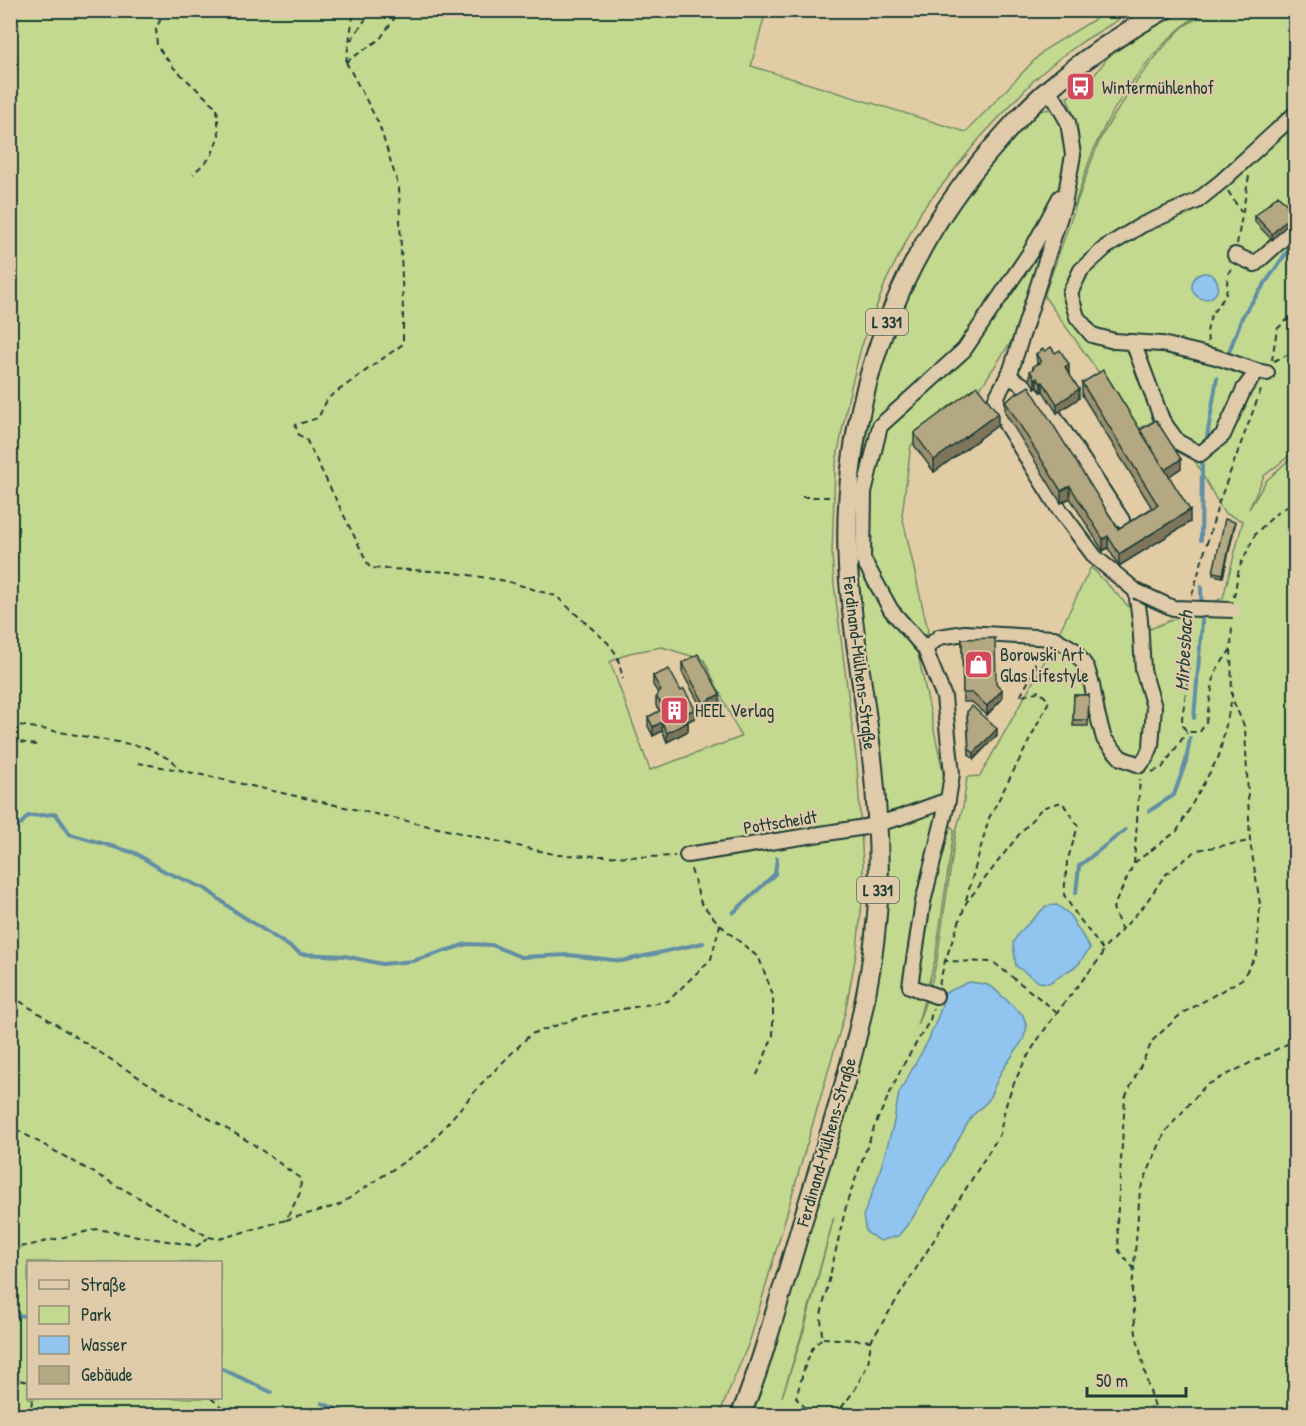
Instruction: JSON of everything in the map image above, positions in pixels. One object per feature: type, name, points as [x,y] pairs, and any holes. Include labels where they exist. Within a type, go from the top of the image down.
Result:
[{"type":"main road","name":"Ferdinand-Mülhens-Straße","points":[[740,1416],[759,1365],[844,1086],[864,1007],[872,957],[877,913],[878,824],[873,767],[851,600],[847,531],[852,459],[862,400],[879,341],[903,283],[924,242],[946,206],[969,175],[1047,90],[1083,61],[1164,10]]},
{"type":"lane","points":[[1047,90],[1068,122],[1073,155],[1064,204],[1011,370],[996,398],[1002,418],[1057,506],[1095,557],[1136,591],[1173,608],[1233,610]]},
{"type":"lane","points":[[1133,342],[1162,420],[1178,442],[1200,454],[1223,435],[1244,389],[1262,372],[1162,344],[1133,342],[1114,341],[1092,335],[1077,317],[1070,293],[1081,270],[1106,247],[1142,225],[1197,201],[1296,113]]},
{"type":"lane","points":[[936,996],[910,986],[923,902],[938,847],[952,774],[944,697],[925,649],[891,610],[863,559],[864,492],[880,426],[964,350],[1031,251],[1068,182]]},
{"type":"lane","points":[[1235,255],[1255,264],[1296,227]]},
{"type":"lane","points":[[1008,376],[1041,396],[1122,520]]},
{"type":"lane","points":[[925,649],[939,637],[966,633],[1054,638],[1073,649],[1088,668],[1104,739],[1121,758],[1140,769],[1151,746],[1154,707],[1143,670],[1136,591]]},
{"type":"lane","name":"Pottscheidt","points":[[687,855],[878,824],[948,800]]},
{"type":"path","points":[[166,10],[156,28],[157,46],[173,67],[217,108],[219,135],[211,157],[194,174]]},
{"type":"path","points":[[354,10],[346,62],[379,124],[399,188],[403,344],[328,398],[318,418],[296,425],[299,435],[306,439],[370,568],[461,574],[506,581],[556,596],[608,643],[617,655],[623,679]]},
{"type":"path","points":[[350,43],[372,10]]},
{"type":"path","points":[[346,62],[380,39],[400,10]]},
{"type":"path","points":[[1222,181],[1241,213]]},
{"type":"path","points":[[1296,312],[1277,329],[1272,362],[1296,351]]},
{"type":"path","points":[[1189,603],[1219,502],[1262,372]]},
{"type":"path","points":[[802,497],[849,498]]},
{"type":"path","points":[[1134,863],[1177,831],[1219,756],[1232,698],[1233,600],[1239,568],[1256,533],[1280,510],[1296,503]]},
{"type":"path","points":[[1187,732],[1182,718],[1190,654],[1188,621]]},
{"type":"path","points":[[813,1416],[796,1398],[812,1349],[822,1338],[821,1315],[847,1202],[875,1125],[902,1067],[930,1020],[945,962],[966,903],[989,818],[1049,701],[1039,691],[1020,697],[1036,667],[1026,635]]},
{"type":"path","points":[[1187,732],[1200,732],[1206,722],[1215,672],[1231,649]]},
{"type":"path","points":[[1135,1270],[1119,1251],[1117,1223],[1125,1098],[1153,1040],[1180,1015],[1242,979],[1257,954],[1260,904],[1251,842],[1245,728],[1232,698]]},
{"type":"path","points":[[10,728],[19,725],[146,747],[173,761],[180,770]]},
{"type":"path","points":[[1122,931],[1113,908],[1134,863],[1140,769],[1148,774],[1162,768],[1187,732]]},
{"type":"path","points":[[10,740],[36,745]]},
{"type":"path","points":[[138,763],[180,770],[558,855],[648,857],[687,855],[701,903],[720,925],[759,958],[773,995],[773,1036],[757,1075]]},
{"type":"path","points":[[966,903],[1042,808],[1062,802],[1078,826],[1067,862],[1064,895],[1103,950]]},
{"type":"path","points":[[835,1416],[854,1391],[868,1364],[871,1341],[1000,1134],[1008,1099],[1024,1062],[1057,1012],[1101,957],[1103,950],[1143,907],[1165,875],[1197,850],[1251,842]]},
{"type":"path","points":[[10,1126],[209,1237],[219,1239],[339,1205],[428,1146],[483,1082],[531,1034],[584,1016],[668,1001],[711,959],[720,925]]},
{"type":"path","points":[[945,962],[993,962],[1057,1012]]},
{"type":"path","points":[[10,996],[146,1083],[253,1144],[301,1179],[300,1193],[286,1220]]},
{"type":"path","points":[[1158,1416],[1136,1334],[1132,1291],[1140,1190],[1165,1132],[1205,1086],[1289,1043],[1296,1034]]},
{"type":"path","points":[[10,1247],[97,1229],[197,1246],[209,1237]]},
{"type":"path","points":[[822,1338],[871,1341]]},
{"type":"path","points":[[10,1378],[27,1382]]},
{"type":"path","points":[[31,1416],[30,1406],[33,1399]]},
{"type":"path","points":[[212,1399],[231,1416]]},
{"type":"green space","points":[[10,11],[766,11],[751,66],[966,132],[1044,50],[1108,11],[1133,11],[1057,60],[1034,80],[979,139],[922,210],[886,281],[861,348],[835,468],[832,554],[857,765],[863,893],[857,949],[845,1013],[750,1340],[719,1415],[11,1415]],"holes":[[[662,647],[704,660],[741,737],[650,770],[610,662],[629,653]]]},
{"type":"green space","points":[[1184,11],[1206,11],[1188,22],[1171,37],[1134,79],[1105,125],[1091,156],[1074,206],[1070,204],[1079,162],[1079,138],[1067,97],[1086,86],[1108,57],[1134,38]]},
{"type":"green space","points":[[1209,11],[1295,11],[1295,451],[1264,476],[1249,509],[1266,481],[1295,454],[1295,1415],[749,1416],[870,1008],[889,873],[879,747],[859,598],[857,518],[865,441],[874,394],[897,319],[931,247],[989,164],[1037,111],[1049,110],[1060,114],[1068,154],[1065,184],[1022,325],[976,395],[911,445],[902,515],[928,631],[918,654],[944,777],[940,811],[954,830],[935,960],[917,1026],[937,960],[956,831],[963,807],[967,777],[980,776],[1047,657],[1091,567],[1150,629],[1223,598],[1243,521],[1224,513],[1168,413],[1139,429],[1044,296],[1100,139],[1141,75],[1184,26]],"holes":[[[834,1217],[804,1330],[782,1397]]]},
{"type":"water","points":[[1205,273],[1214,277],[1218,286],[1214,295],[1205,299],[1196,295],[1192,286],[1196,277]]},
{"type":"water","points":[[1057,905],[1069,914],[1090,948],[1078,965],[1049,983],[1039,982],[1016,966],[1013,943],[1018,934],[1046,906]]},
{"type":"water","points":[[969,982],[985,984],[993,988],[1023,1015],[1027,1027],[1023,1040],[1001,1072],[988,1101],[972,1116],[912,1219],[898,1236],[880,1241],[866,1232],[863,1216],[877,1181],[893,1126],[899,1093],[929,1039],[945,993]]},
{"type":"building","points":[[1278,195],[1294,212],[1272,234],[1255,216]]},
{"type":"building","points":[[1051,347],[1055,353],[1060,350],[1069,364],[1065,367],[1079,389],[1057,404],[1043,382],[1035,379],[1030,371],[1034,368],[1033,366],[1041,362],[1036,354]]},
{"type":"building","points":[[1103,370],[1190,510],[1119,554],[1108,536],[1103,539],[1070,486],[1061,491],[1005,401],[1029,386],[1118,529],[1158,505],[1082,383]]},
{"type":"building","points":[[977,386],[998,413],[934,460],[914,433]]},
{"type":"building","points":[[1156,420],[1181,459],[1165,470],[1140,430]]},
{"type":"building","points":[[1296,435],[1296,445],[1295,445],[1290,440]]},
{"type":"building","points":[[1225,519],[1235,522],[1223,574],[1213,572]]},
{"type":"building","points":[[995,638],[996,683],[1002,690],[987,706],[972,693],[963,693],[962,639]]},
{"type":"building","points":[[698,654],[720,694],[704,703],[682,663]]},
{"type":"building","name":"HEEL Verlag","points":[[669,669],[681,691],[684,689],[695,709],[684,714],[688,722],[667,733],[662,722],[653,727],[648,717],[665,708],[656,697],[661,691],[653,676]]},
{"type":"building","points":[[1074,695],[1089,695],[1088,720],[1073,720]]},
{"type":"building","points":[[972,706],[997,729],[974,753],[969,749],[967,712]]},
{"type":"waterway","name":"Mirbesbach","points":[[1229,352],[1243,315],[1296,239]]},
{"type":"waterway","name":"Mirbesbach","points":[[1207,437],[1217,378]]},
{"type":"waterway","name":"Mirbesbach","points":[[1201,540],[1202,464]]},
{"type":"waterway","name":"Mirbesbach","points":[[1194,718],[1202,622],[1201,587]]},
{"type":"waterway","name":"Mirbesbach","points":[[1149,811],[1174,795],[1186,761],[1190,738]]},
{"type":"waterway","points":[[10,827],[19,826],[28,816],[56,814],[70,834],[135,853],[164,871],[206,889],[233,910],[301,954],[345,956],[382,964],[413,961],[467,944],[492,945],[521,957],[569,955],[622,961],[703,943]]},
{"type":"waterway","name":"Mirbesbach","points":[[1076,893],[1079,866],[1125,830]]},
{"type":"waterway","points":[[733,913],[775,874],[777,858]]},
{"type":"waterway","points":[[10,1315],[27,1316]]},
{"type":"waterway","points":[[222,1369],[271,1392]]},
{"type":"waterway","points":[[322,1403],[352,1416]]},
{"type":"place","name":"Wintermühlenhof","points":[[1081,87]]},
{"type":"place","name":"Borowski Art Glas Lifestyle","points":[[979,664]]},
{"type":"place","name":"HEEL Verlag","points":[[674,710]]}]
